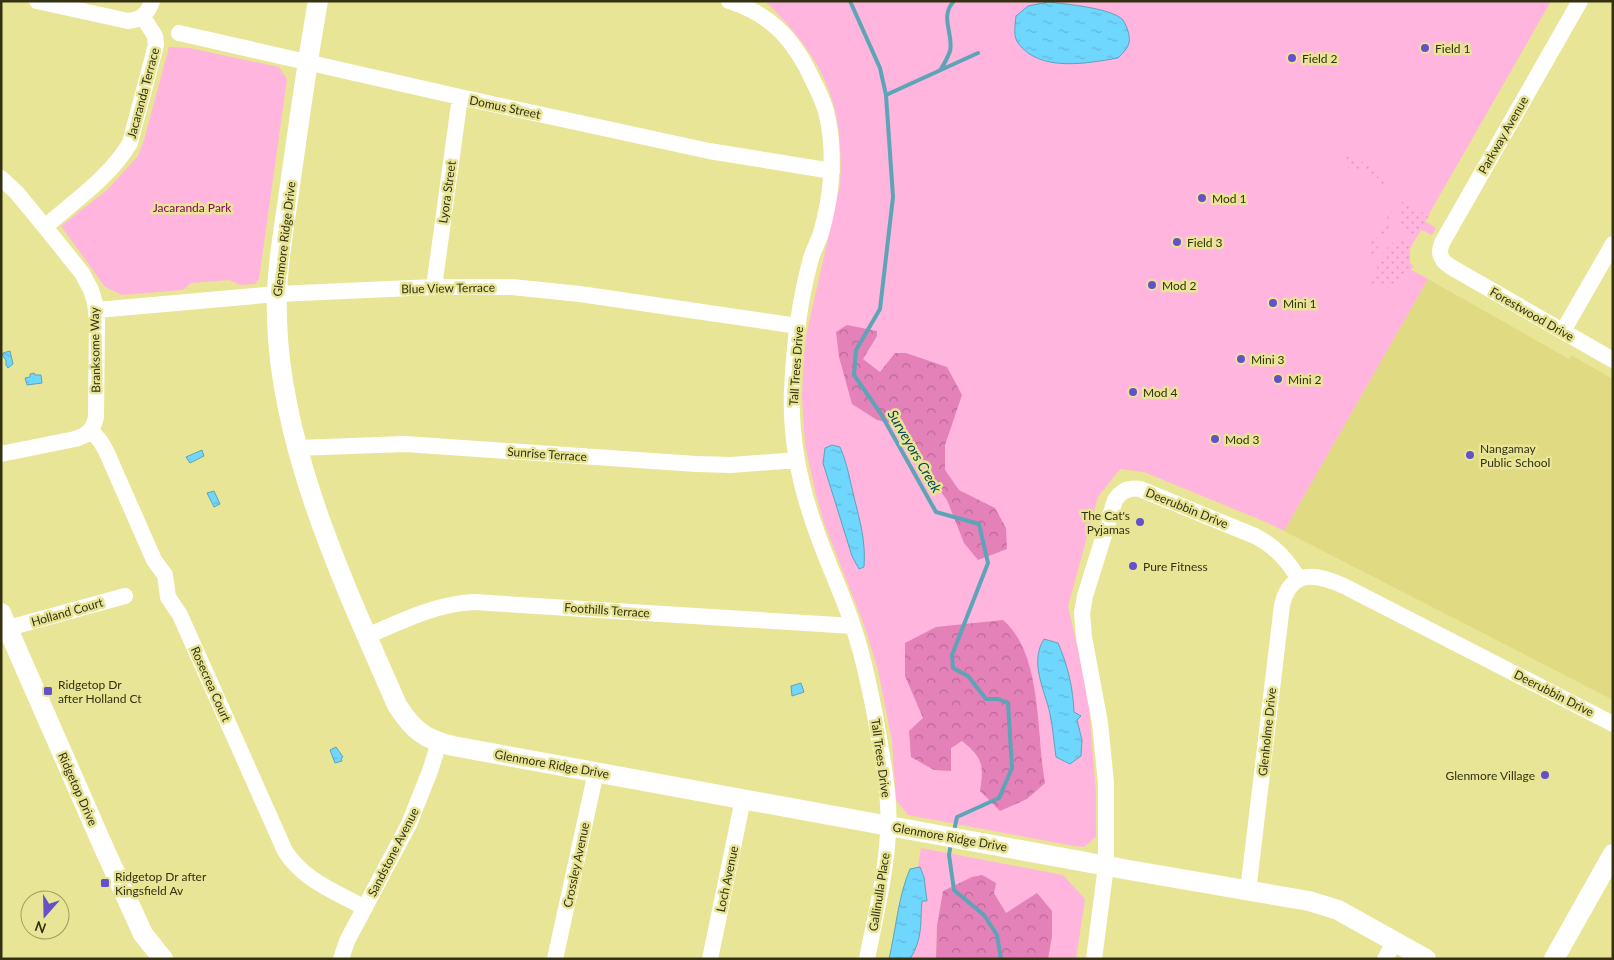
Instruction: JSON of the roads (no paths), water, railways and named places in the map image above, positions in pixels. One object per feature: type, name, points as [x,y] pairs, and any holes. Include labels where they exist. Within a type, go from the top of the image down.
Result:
[{"type":"street","points":[[37,1],[124,21],[143,17],[152,1]]},
{"type":"street","name":"Glenmore Ridge Drive","points":[[318,1],[307,62],[279,259],[277,321],[283,381],[297,448],[339,570],[397,704],[404,717],[415,729],[439,743],[1324,905],[1345,913],[1426,959]]},
{"type":"street","name":"Tall Trees Drive","points":[[729,1],[747,7],[781,30],[808,68],[826,110],[830,132],[832,171],[820,234],[810,260],[798,326],[792,390],[794,431],[797,460],[804,492],[816,530],[853,626],[867,677],[876,716],[886,786],[888,826]]},
{"type":"street","name":"Parkway Avenue","points":[[1450,267],[1440,256],[1442,241],[1580,1]]},
{"type":"street","name":"Jacaranda Terrace","points":[[45,227],[111,169],[122,157],[130,143],[156,45],[155,36],[143,17]]},
{"type":"street","name":"Domus Street","points":[[179,33],[709,151],[832,171]]},
{"type":"street","name":"Lyora Street","points":[[434,287],[460,97]]},
{"type":"street","name":"Branksome Way","points":[[1,178],[17,193],[45,227],[85,278],[91,290],[96,310],[96,417],[91,430]]},
{"type":"street","points":[[1563,331],[1613,244]]},
{"type":"street","name":"Forestwood Drive","points":[[1450,267],[1613,360]]},
{"type":"street","name":"Blue View Terrace","points":[[96,310],[277,294],[434,287],[512,287],[580,294],[798,326]]},
{"type":"street","points":[[1,454],[75,439],[82,437],[91,430]]},
{"type":"street","name":"Rosecrea Court","points":[[91,430],[107,453],[154,560],[165,575],[168,597],[180,614],[285,850],[297,867],[307,876],[366,908]]},
{"type":"street","name":"Sunrise Terrace","points":[[297,448],[405,444],[705,464],[761,464],[797,460]]},
{"type":"street","name":"Deerubbin Drive","points":[[1094,959],[1106,866],[1106,783],[1082,613],[1085,596],[1113,504],[1117,497],[1127,490],[1140,489],[1255,536],[1272,545],[1282,555],[1299,579],[1321,577],[1344,586],[1613,724]]},
{"type":"street","name":"Glenholme Drive","points":[[1248,891],[1282,605],[1287,591],[1299,579]]},
{"type":"street","name":"Holland Court","points":[[4,624],[125,596]]},
{"type":"street","name":"Foothills Terrace","points":[[367,636],[437,607],[474,602],[853,626]]},
{"type":"street","name":"Ridgetop Drive","points":[[4,624],[143,934],[164,959]]},
{"type":"street","name":"Sandstone Avenue","points":[[341,959],[347,942],[409,824],[431,770],[439,743]]},
{"type":"street","name":"Crossley Avenue","points":[[555,959],[596,772]]},
{"type":"street","name":"Loch Avenue","points":[[710,959],[743,799]]},
{"type":"street","name":"Gallinulla Place","points":[[867,959],[878,908],[888,826]]},
{"type":"street","points":[[1554,959],[1613,854]]},
{"type":"street","points":[[1385,959],[1395,941]]},
{"type":"water","points":[[1048,2],[1088,7],[1117,16],[1123,20],[1128,30],[1128,46],[1118,58],[1093,62],[1065,64],[1039,59],[1027,52],[1016,40],[1016,16],[1028,6]]},
{"type":"water","points":[[10,351],[13,364],[8,368],[6,360],[2,355]]},
{"type":"water","points":[[34,373],[35,375],[41,375],[42,383],[27,385],[25,378],[30,377],[30,374]]},
{"type":"water","points":[[832,445],[840,447],[860,523],[864,567],[859,569],[852,556],[823,463],[825,448]]},
{"type":"water","points":[[202,450],[204,456],[190,463],[186,457]]},
{"type":"water","points":[[214,491],[220,504],[214,507],[207,493]]},
{"type":"water","points":[[1044,639],[1058,643],[1069,677],[1074,712],[1081,716],[1077,720],[1082,740],[1081,756],[1070,764],[1056,757],[1050,714],[1038,667],[1038,657]]},
{"type":"water","points":[[801,683],[804,692],[792,696],[791,686]]},
{"type":"water","points":[[336,747],[343,757],[341,758],[342,761],[335,763],[330,750]]},
{"type":"water","points":[[920,867],[924,877],[927,901],[922,901],[917,944],[910,959],[889,959],[906,880],[910,869]]},
{"type":"waterway","name":"Surveyors Creek","points":[[850,1],[880,68],[886,95],[893,197],[880,309],[856,350],[854,375],[881,414],[936,512],[979,524],[988,563],[952,655],[953,668],[968,676],[986,699],[998,699],[1008,703],[1012,768],[999,798],[957,817],[954,831]]},
{"type":"waterway","points":[[941,69],[950,51],[951,45],[947,19],[950,7],[954,1]]},
{"type":"waterway","points":[[886,95],[978,53]]},
{"type":"waterway","name":"Surveyors Creek","points":[[951,843],[949,855],[954,890],[984,915],[997,935],[1001,959]]},
{"type":"place","name":"Field 1","points":[[1425,48]]},
{"type":"place","name":"Field 2","points":[[1292,58]]},
{"type":"place","name":"Mod 1","points":[[1202,198]]},
{"type":"place","name":"Field 3","points":[[1177,242]]},
{"type":"place","name":"Mod 2","points":[[1152,285]]},
{"type":"place","name":"Mini 1","points":[[1273,303]]},
{"type":"place","name":"Mini 3","points":[[1241,359]]},
{"type":"place","name":"Mini 2","points":[[1278,379]]},
{"type":"place","name":"Mod 4","points":[[1133,392]]},
{"type":"place","name":"Mod 3","points":[[1215,439]]},
{"type":"place","name":"Nangamay Public School","points":[[1470,455]]},
{"type":"place","name":"The Cat's Pyjamas","points":[[1140,522]]},
{"type":"place","name":"Pure Fitness","points":[[1133,566]]},
{"type":"place","name":"Ridgetop Dr after Holland Ct","points":[[48,691]]},
{"type":"place","name":"Glenmore Village","points":[[1545,775]]},
{"type":"place","name":"Ridgetop Dr after Kingsfield Av","points":[[105,883]]},
{"type":"park label","name":"Jacaranda Park","points":[[192,207]]}]
